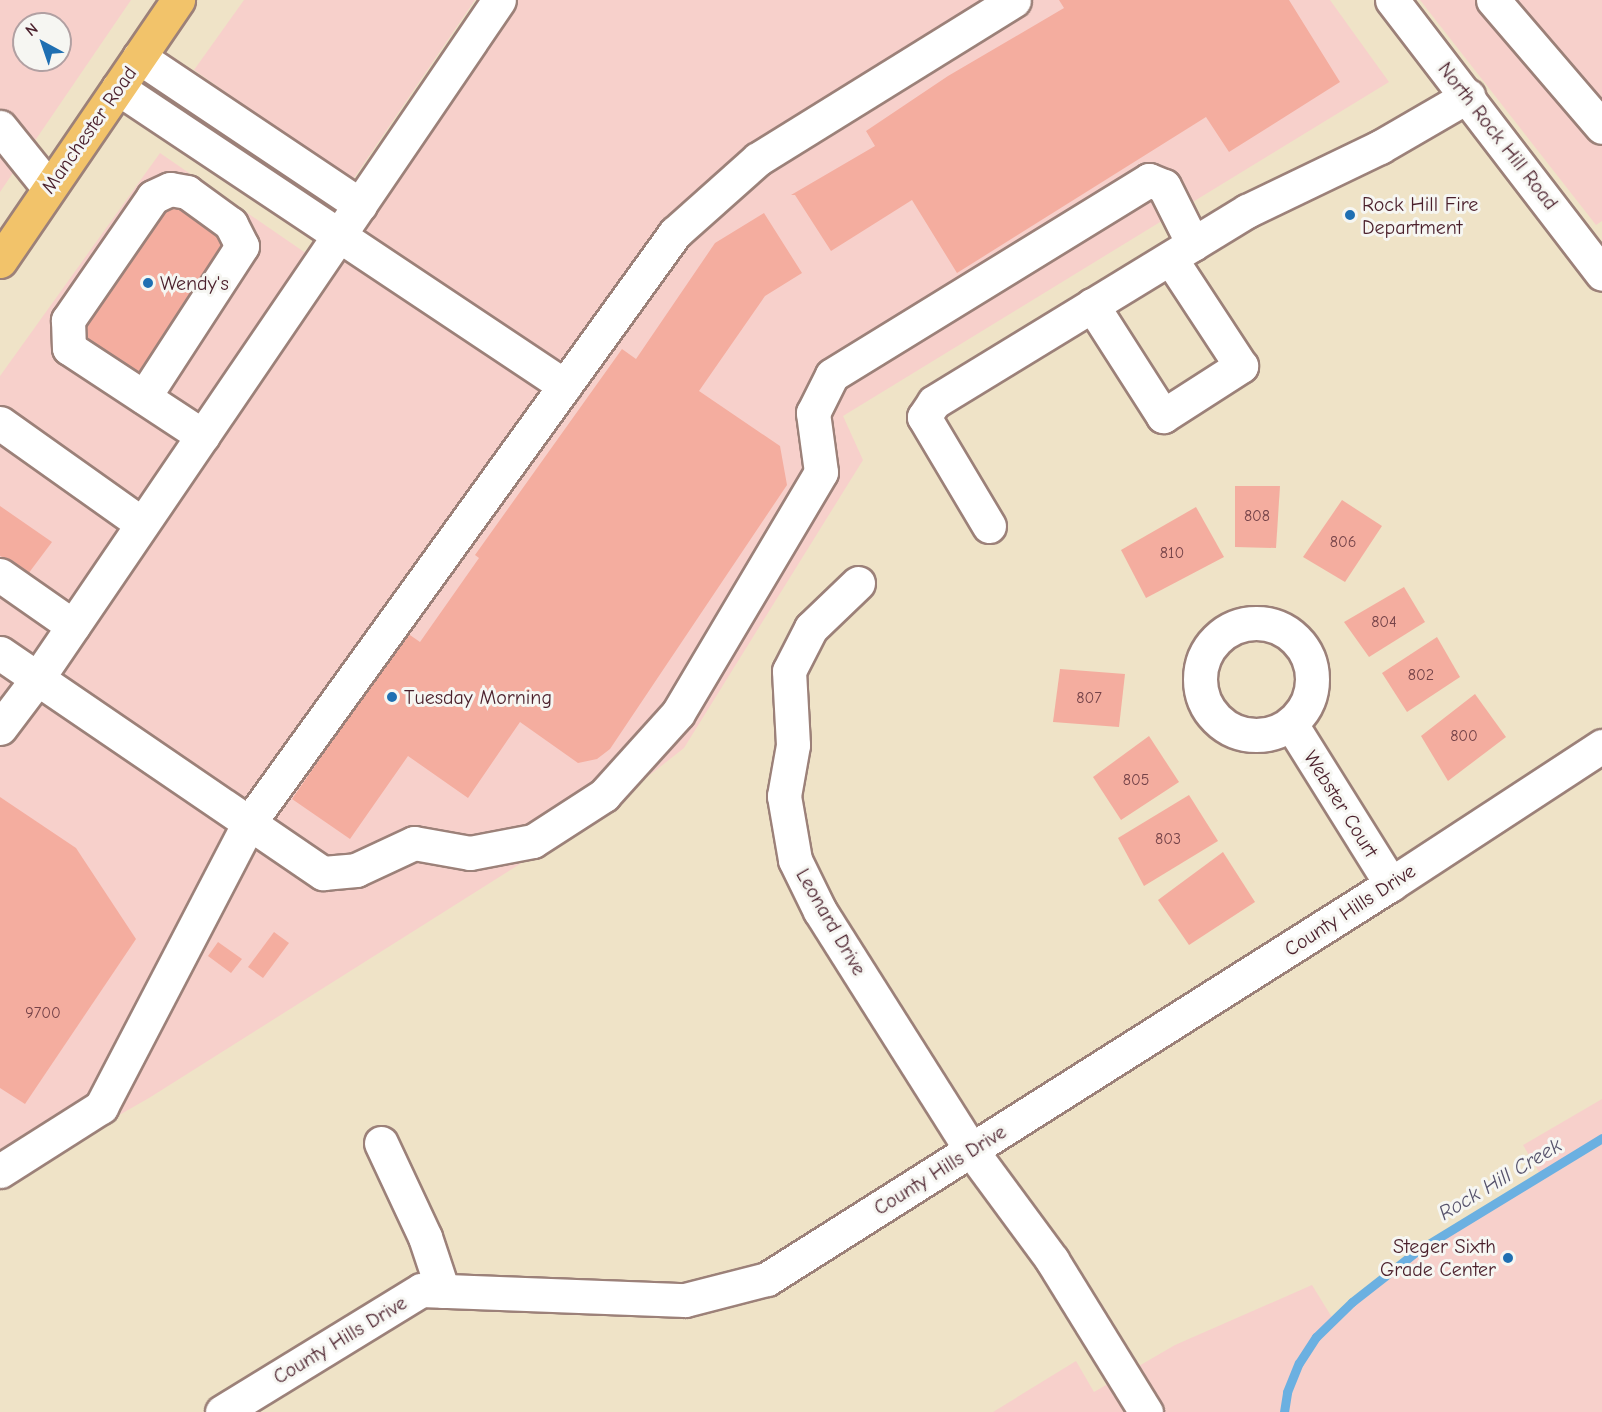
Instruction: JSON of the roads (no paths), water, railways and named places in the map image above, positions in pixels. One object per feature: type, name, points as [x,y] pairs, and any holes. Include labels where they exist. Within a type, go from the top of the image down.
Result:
[{"type":"main road","name":"Manchester Road","points":[[0,261],[177,1]]},
{"type":"street","points":[[0,728],[37,679],[499,0]]},
{"type":"street","points":[[0,1171],[101,1107],[249,823],[675,233],[758,159],[1014,0]]},
{"type":"street","name":"North Rock Hill Road","points":[[1392,0],[1468,96],[1602,274]]},
{"type":"street","points":[[1493,0],[1602,127]]},
{"type":"street","points":[[139,57],[360,205]]},
{"type":"street","points":[[118,88],[565,386]]},
{"type":"street","points":[[989,526],[924,417],[934,402],[1248,211],[1380,147],[1468,96]]},
{"type":"street","points":[[0,128],[49,188]]},
{"type":"street","points":[[0,653],[323,873],[356,870],[414,843],[470,854],[533,841],[604,795],[678,713],[821,472],[813,413],[832,375],[1149,180],[1164,186],[1181,251],[1240,366],[1163,416],[1092,305]]},
{"type":"street","points":[[144,397],[242,246],[231,224],[187,192],[170,189],[153,197],[68,320],[69,348],[203,436]]},
{"type":"street","points":[[0,422],[142,524]]},
{"type":"street","points":[[0,575],[73,626]]},
{"type":"street","name":"Leonard Drive","points":[[858,583],[811,628],[789,671],[793,745],[784,796],[795,860],[820,911],[971,1150],[1052,1260],[1146,1412]]},
{"type":"street","name":"Webster Court","points":[[1291,724],[1390,884]]},
{"type":"street","name":"County Hills Drive","points":[[222,1412],[421,1290],[685,1300],[767,1279],[1390,884],[1602,746]]},
{"type":"street","points":[[381,1143],[425,1237],[444,1291]]},
{"type":"waterway","name":"Rock Hill Creek","points":[[1284,1412],[1287,1392],[1299,1363],[1316,1337],[1352,1302],[1417,1251],[1602,1138]]},
{"type":"place","name":"Rock Hill Fire Department","points":[[1350,215]]},
{"type":"place","name":"Wendy's","points":[[148,283]]},
{"type":"place","name":"Tuesday Morning","points":[[392,697]]},
{"type":"place","name":"Steger Sixth Grade Center","points":[[1508,1258]]}]
